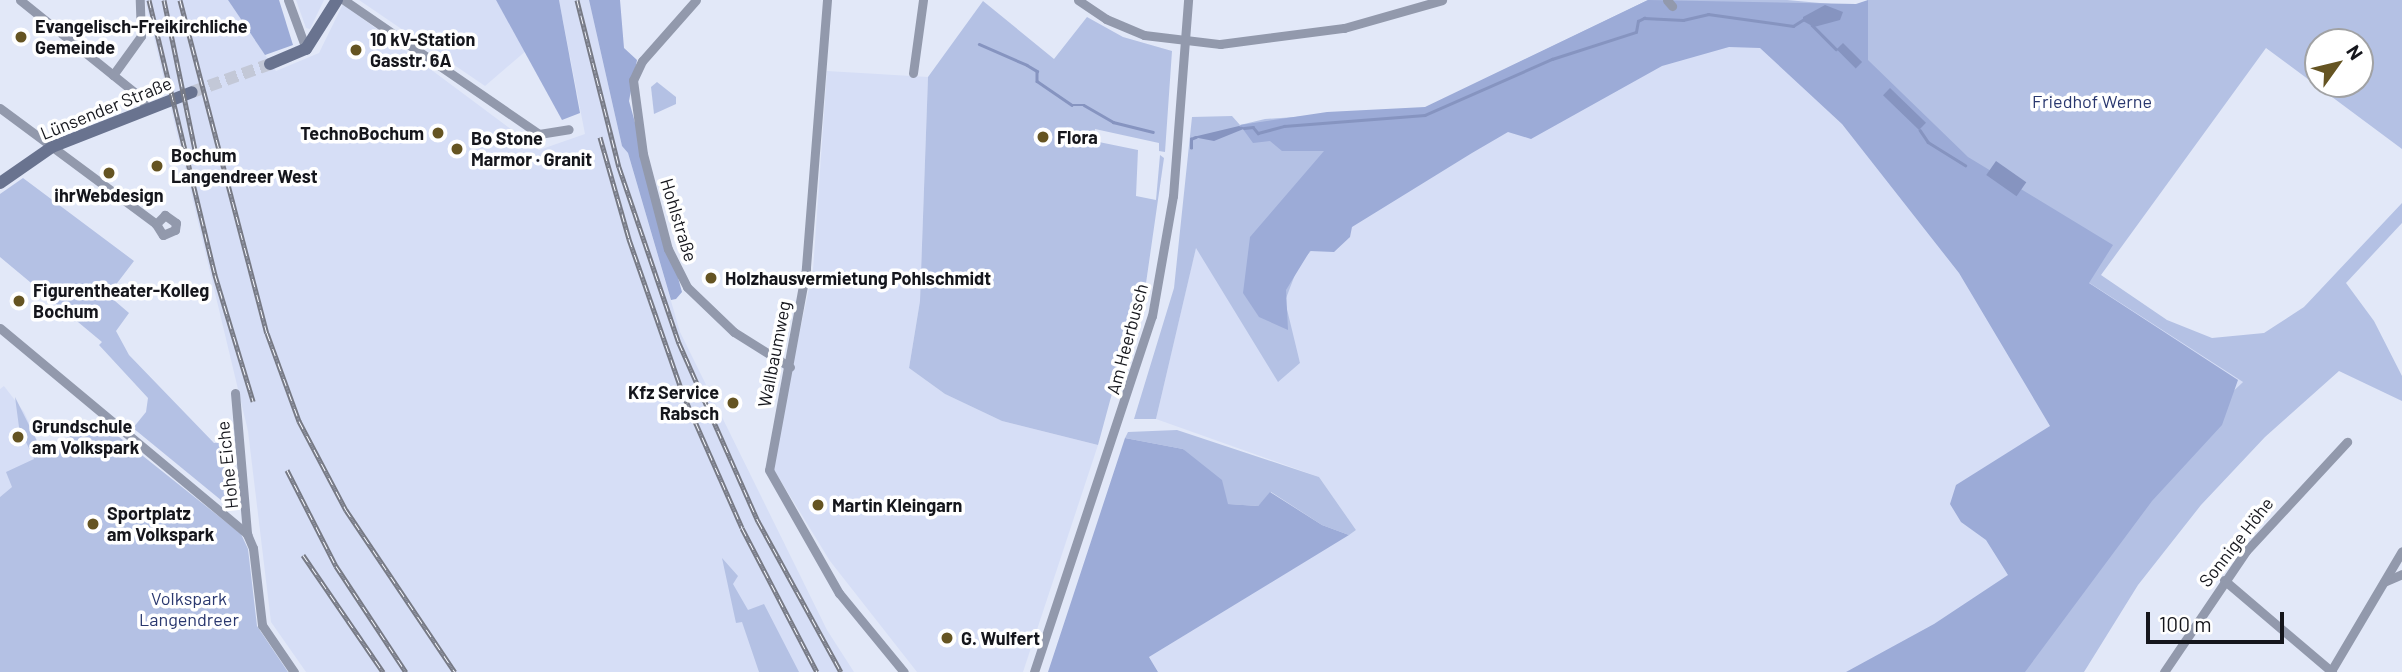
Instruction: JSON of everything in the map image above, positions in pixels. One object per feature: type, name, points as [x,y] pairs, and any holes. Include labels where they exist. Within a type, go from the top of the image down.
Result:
[{"type":"street","points":[[20,0],[139,96],[147,109]]},
{"type":"street","points":[[113,75],[141,36],[140,0]]},
{"type":"street","points":[[288,0],[306,49]]},
{"type":"street","points":[[270,64],[306,49],[337,0]]},
{"type":"street","points":[[344,0],[539,134],[569,129]]},
{"type":"street","name":"Hohlstraße","points":[[695,0],[635,71],[633,91],[643,154],[679,274],[742,339],[790,367]]},
{"type":"street","name":"Wallbaumweg","points":[[827,0],[806,270],[790,367],[768,457],[774,486],[843,599],[904,672]]},
{"type":"street","points":[[913,73],[922,0]]},
{"type":"street","points":[[1078,0],[1125,29],[1185,42],[1220,44],[1317,33],[1442,0]]},
{"type":"street","name":"Am Heerbusch","points":[[1034,672],[1152,316],[1173,195],[1188,0]]},
{"type":"street","name":"Lünsender Straße","points":[[3,177],[52,147],[192,92]]},
{"type":"street","points":[[0,108],[156,224]]},
{"type":"street","name":"Hohe Eiche","points":[[0,328],[247,534]]},
{"type":"street","name":"Hohe Eiche","points":[[234,393],[247,534],[253,548],[262,625],[294,672]]},
{"type":"street","name":"Sonnige Höhe","points":[[2164,672],[2224,580],[2284,505],[2347,442]]},
{"type":"street","points":[[2224,580],[2332,672],[2402,551]]},
{"type":"street","points":[[2384,582],[2402,574]]},
{"type":"shaded area","points":[[145,0],[228,0],[276,71],[319,53],[343,4],[539,150],[585,134],[559,0],[589,0],[622,146],[628,153],[680,332],[827,630],[854,672],[306,672],[271,622],[248,431]]},
{"type":"shaded area","points":[[228,0],[279,0],[293,45],[265,55]]},
{"type":"shaded area","points":[[296,0],[324,0],[310,29],[306,28]]},
{"type":"shaded area","points":[[359,0],[496,0],[527,50],[485,86]]},
{"type":"shaded area","points":[[496,0],[559,0],[580,113],[562,120]]},
{"type":"shaded area","points":[[589,0],[620,0],[624,48],[637,60],[629,101],[682,292],[676,299],[671,300],[628,153],[622,146]]},
{"type":"shaded area","points":[[1648,0],[1856,4],[1868,0],[1868,60],[1968,157],[2113,245],[2089,283],[2238,380],[2222,425],[2152,501],[2025,672],[1846,672],[1934,624],[2008,575],[1986,540],[1961,522],[1950,504],[1956,485],[2050,426],[1959,273],[1842,124],[1760,48],[1729,47],[1662,66],[1531,139],[1508,132],[1472,153],[1352,227],[1350,237],[1334,252],[1310,251],[1286,290],[1288,330],[1259,317],[1243,293],[1250,237],[1324,151],[1282,151],[1270,141],[1253,143],[1240,125],[1327,112],[1425,107]]},
{"type":"shaded area","points":[[1825,5],[1843,12],[1840,20],[1814,27],[1803,21],[1803,17]]},
{"type":"shaded area","points":[[1757,35],[1968,196],[2243,382],[2227,397],[2023,672],[1158,672],[1149,657],[1356,530],[1319,477],[1156,419],[1196,247],[1278,381],[1300,363],[1285,316],[1286,290],[1299,264],[1311,251],[1655,41]]},
{"type":"shaded area","points":[[1843,43],[1862,62],[1856,68],[1837,49]]},
{"type":"shaded area","points":[[827,71],[928,77],[920,301],[909,368],[945,394],[1002,421],[1098,445],[1023,672],[917,672],[830,561],[774,470],[773,456],[813,270]]},
{"type":"shaded area","points":[[1890,88],[1926,123],[1919,130],[1883,95]]},
{"type":"shaded area","points":[[1239,126],[1246,128],[1214,141],[1193,137]]},
{"type":"shaded area","points":[[1996,161],[2026,182],[2017,196],[1986,175]]},
{"type":"shaded area","name":"Grundschule am Volkspark","points":[[4,386],[24,412],[46,460],[0,497],[0,389]]},
{"type":"shaded area","points":[[1125,438],[1183,449],[1222,480],[1228,504],[1258,506],[1270,492],[1322,525],[1349,535],[1149,657],[1158,672],[1048,672]]},
{"type":"green space","name":"Friedhof Werne","points":[[1648,0],[1787,0],[1864,7],[1868,0],[2402,0],[2402,149],[2333,98],[2374,98],[2374,28],[2304,28],[2304,76],[2266,48],[2101,275],[2167,320],[2212,338],[2264,333],[2304,307],[2402,203],[2402,223],[2346,283],[2374,321],[2402,376],[2402,401],[2339,371],[2265,437],[2201,505],[2138,585],[2084,672],[2023,672],[2227,397],[2243,382],[2088,282],[1809,44],[1655,41],[1509,114],[1311,251],[1299,264],[1285,301],[1300,363],[1278,382],[1196,248],[1156,419],[1134,419],[1174,288],[1192,117],[1232,116],[1240,125],[1265,119],[1425,108]]},
{"type":"green space","points":[[983,1],[1054,59],[1087,17],[1123,37],[1172,51],[1165,152],[1159,151],[1159,143],[1095,129],[1094,141],[1138,150],[1136,196],[1156,200],[1160,155],[1164,158],[1143,304],[1136,305],[1098,445],[1002,421],[945,394],[909,368],[920,301],[928,77]]},
{"type":"green space","points":[[657,82],[676,97],[676,104],[654,114],[651,87]]},
{"type":"green space","points":[[23,178],[134,261],[108,295],[129,313],[116,331],[129,355],[214,443],[231,441],[237,499],[227,505],[133,428],[146,412],[148,398],[99,345],[102,342],[0,257],[0,194]]},
{"type":"green space","name":"Volkspark Langendreer","points":[[15,397],[42,451],[99,421],[241,534],[248,549],[257,626],[288,672],[0,672],[0,497],[12,487],[6,472],[34,459],[19,427]]},
{"type":"green space","points":[[1177,430],[1319,477],[1356,530],[1349,535],[1322,525],[1271,492],[1258,506],[1227,504],[1183,449],[1125,438],[1128,432]]},
{"type":"green space","points":[[722,558],[738,576],[733,584],[748,610],[764,604],[799,672],[759,672],[742,622],[736,623]]},
{"type":"waterway","points":[[1244,128],[1253,127],[1258,133],[1284,126],[1425,115],[1552,59],[1636,32],[1638,21],[1644,18],[1683,20],[1708,14],[1793,26],[1804,19]]},
{"type":"waterway","points":[[1812,25],[1836,49]]},
{"type":"waterway","points":[[979,44],[1037,71],[1037,81],[1072,105],[1084,105],[1113,122],[1153,132]]},
{"type":"waterway","points":[[1920,130],[1928,142],[1965,165]]},
{"type":"waterway","points":[[1191,148],[1191,139],[1196,137]]},
{"type":"tunnel","points":[[192,92],[270,64]]},
{"type":"railway","points":[[149,0],[215,275],[253,401]]},
{"type":"railway","points":[[164,0],[196,154]]},
{"type":"railway","points":[[180,0],[267,333],[299,421],[346,510],[455,672]]},
{"type":"railway","points":[[577,0],[619,167],[679,343],[758,521],[841,672]]},
{"type":"railway","points":[[600,137],[629,239],[683,394],[742,528],[817,672]]},
{"type":"railway","points":[[287,470],[336,566],[406,672]]},
{"type":"railway","points":[[303,555],[383,672]]},
{"type":"place","name":"Evangelisch-Freikirchliche Gemeinde","points":[[21,37]]},
{"type":"place","name":"10 kV-Station Gasstr. 6A","points":[[356,50]]},
{"type":"place","name":"TechnoBochum","points":[[438,133]]},
{"type":"place","name":"Flora","points":[[1043,137]]},
{"type":"place","name":"Bo Stone Marmor · Granit","points":[[457,149]]},
{"type":"place","name":"Bochum Langendreer West","points":[[157,166]]},
{"type":"place","name":"ihrWebdesign","points":[[109,173]]},
{"type":"place","name":"Holzhausvermietung Pohlschmidt","points":[[711,278]]},
{"type":"place","name":"Figurentheater-Kolleg Bochum","points":[[19,301]]},
{"type":"place","name":"Kfz Service Rabsch","points":[[733,403]]},
{"type":"place","name":"Grundschule am Volkspark","points":[[18,437]]},
{"type":"place","name":"Martin Kleingarn","points":[[818,505]]},
{"type":"place","name":"Sportplatz am Volkspark","points":[[93,524]]},
{"type":"place","name":"G. Wulfert","points":[[947,638]]}]
